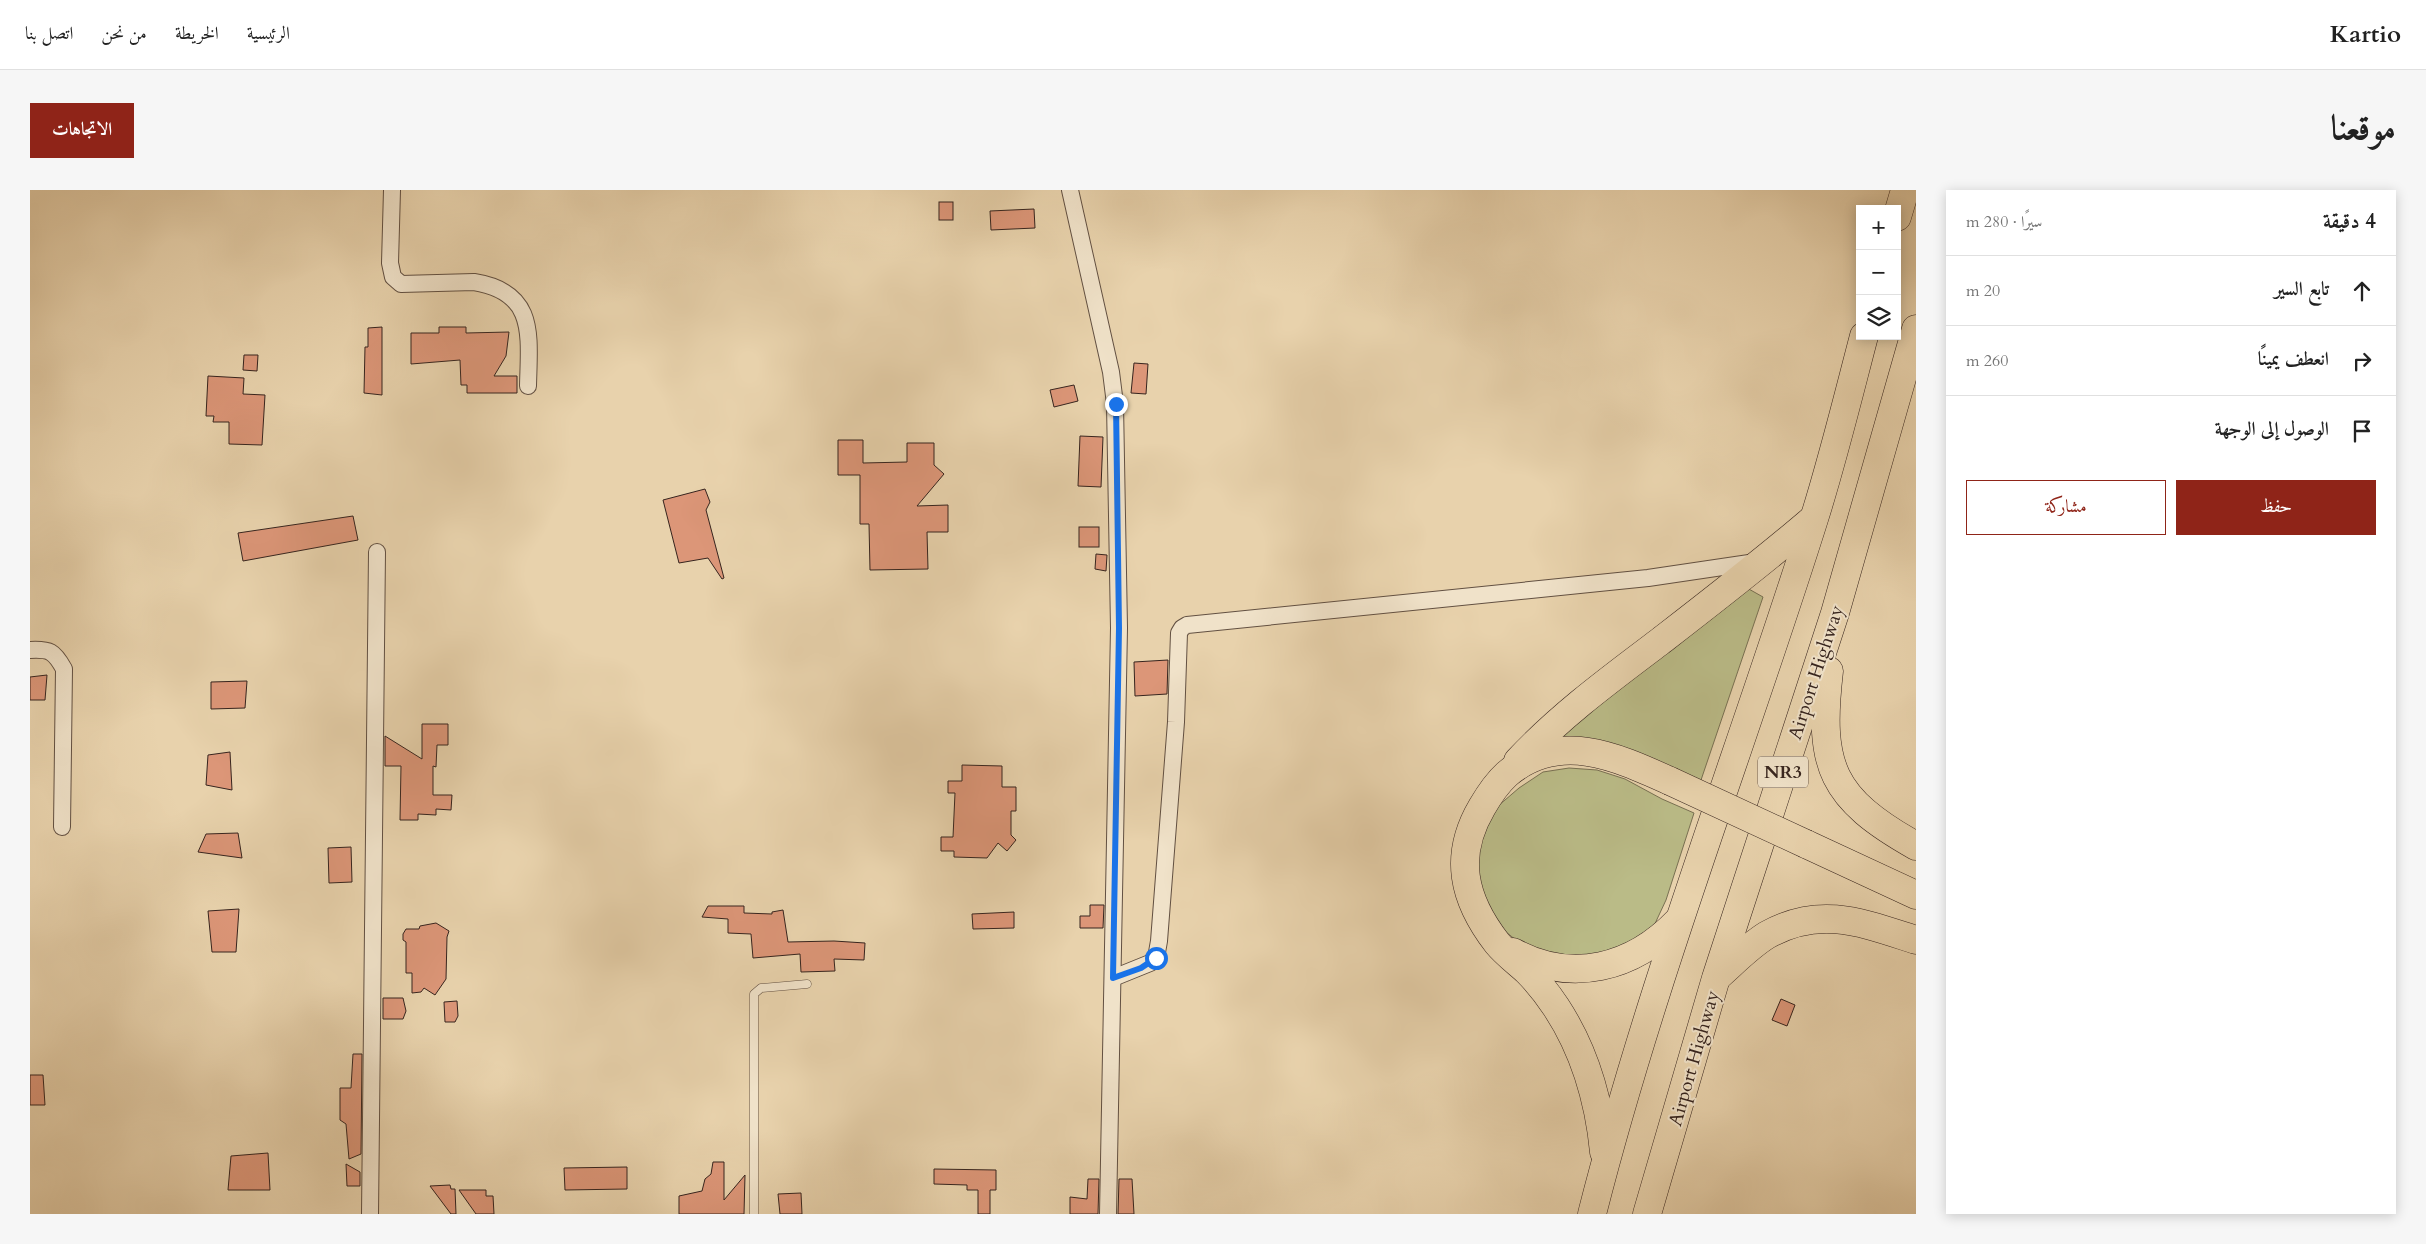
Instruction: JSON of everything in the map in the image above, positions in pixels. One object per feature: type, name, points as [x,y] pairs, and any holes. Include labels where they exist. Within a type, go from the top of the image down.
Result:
[{"type":"highway","points":[[1901,205],[1905,190]]},
{"type":"highway","name":"Airport Highway","points":[[1647,1214],[1716,978],[1835,612],[1916,329]]},
{"type":"highway","name":"NR3","points":[[1592,1214],[1605,1163],[1678,920],[1814,518],[1863,340]]},
{"type":"highway","points":[[1605,1163],[1601,1122],[1592,1081],[1576,1042],[1555,1006],[1529,973],[1498,944],[1468,892],[1464,856],[1467,837],[1474,819],[1499,782],[1541,737],[1588,696],[1764,561],[1814,518]]},
{"type":"highway","points":[[1835,612],[1824,707],[1824,734],[1829,762],[1843,788],[1863,812],[1886,830],[1916,846]]},
{"type":"highway","points":[[1499,782],[1513,769],[1540,756],[1554,752],[1581,750],[1631,764],[1916,895]]},
{"type":"highway","points":[[1716,978],[1766,936],[1804,920],[1846,919],[1916,940]]},
{"type":"highway","points":[[1498,944],[1539,963],[1560,968],[1604,966],[1626,959],[1645,949],[1663,936],[1678,920]]},
{"type":"street","points":[[392,190],[390,264],[393,277],[401,284],[480,283],[508,294],[526,318],[529,334],[528,386]]},
{"type":"street","points":[[1070,190],[1111,372],[1116,404],[1119,628],[1108,1214]]},
{"type":"street","points":[[370,1214],[377,552]]},
{"type":"street","points":[[1113,978],[1150,963],[1156,958],[1159,941],[1176,722],[1179,633],[1182,628],[1187,625],[1648,578],[1764,561]]},
{"type":"street","points":[[30,650],[46,649],[54,653],[64,669],[62,827]]},
{"type":"lane","points":[[754,1214],[754,994],[761,988],[807,984]]},
{"type":"green space","points":[[1747,588],[1763,597],[1700,783],[1554,738]]},
{"type":"green space","points":[[1569,768],[1597,770],[1625,779],[1662,799],[1694,813],[1666,900],[1652,930],[1636,942],[1580,963],[1523,946],[1505,931],[1488,911],[1478,879],[1478,854],[1483,833],[1498,806],[1519,788],[1543,772]]},
{"type":"building","points":[[939,202],[953,202],[953,220],[939,220]]},
{"type":"building","points":[[1034,209],[1035,228],[991,230],[990,211]]},
{"type":"building","points":[[382,327],[382,395],[364,393],[365,347],[368,347],[368,328]]},
{"type":"building","points":[[439,327],[466,327],[466,333],[509,332],[506,356],[494,376],[517,376],[517,393],[467,393],[467,385],[461,385],[460,360],[411,364],[411,333],[439,333]]},
{"type":"building","points":[[244,355],[258,355],[257,371],[243,370]]},
{"type":"building","points":[[1134,363],[1148,364],[1146,394],[1131,393]]},
{"type":"building","points":[[208,376],[244,378],[243,394],[265,395],[262,445],[229,444],[229,422],[213,422],[214,416],[206,416]]},
{"type":"building","points":[[1074,385],[1078,401],[1054,407],[1050,390]]},
{"type":"building","points":[[1080,436],[1103,437],[1101,487],[1078,486]]},
{"type":"building","points":[[838,440],[863,440],[863,463],[907,462],[907,443],[934,443],[934,465],[944,474],[917,506],[948,505],[948,532],[927,532],[928,569],[870,570],[869,524],[860,524],[860,475],[838,475]]},
{"type":"building","points":[[705,489],[710,502],[706,510],[724,578],[722,579],[708,558],[679,563],[663,500]]},
{"type":"building","points":[[353,516],[358,540],[243,561],[238,533]]},
{"type":"building","points":[[1079,527],[1099,527],[1099,547],[1079,547]]},
{"type":"building","points":[[1096,554],[1107,555],[1106,571],[1095,569]]},
{"type":"building","points":[[1168,660],[1167,694],[1135,696],[1134,662]]},
{"type":"building","points":[[47,675],[45,700],[30,700],[30,677]]},
{"type":"building","points":[[247,681],[245,708],[211,709],[211,682]]},
{"type":"building","points":[[422,724],[448,724],[448,745],[437,745],[436,767],[433,766],[433,795],[452,795],[451,810],[436,809],[436,815],[418,814],[418,820],[400,820],[401,766],[385,766],[385,736],[422,759]]},
{"type":"building","points":[[230,752],[232,790],[206,785],[208,755]]},
{"type":"building","points":[[962,765],[1002,766],[1002,787],[1016,787],[1016,811],[1011,811],[1011,835],[1016,840],[1007,851],[998,843],[987,858],[954,857],[954,851],[941,851],[941,837],[953,837],[955,793],[948,793],[948,781],[962,781]]},
{"type":"building","points":[[238,833],[242,858],[198,852],[206,834]]},
{"type":"building","points":[[351,847],[352,882],[329,883],[328,848]]},
{"type":"building","points":[[1090,905],[1104,905],[1103,928],[1080,928],[1080,916],[1090,916]]},
{"type":"building","points":[[708,906],[744,906],[744,913],[772,914],[772,912],[783,910],[788,942],[834,941],[865,943],[864,960],[834,959],[835,971],[801,972],[800,954],[753,958],[751,934],[728,933],[728,919],[702,917]]},
{"type":"building","points":[[239,909],[236,952],[212,952],[208,911]]},
{"type":"building","points":[[1014,912],[1014,928],[973,929],[972,914]]},
{"type":"building","points":[[436,923],[449,931],[447,937],[446,979],[435,995],[424,988],[421,992],[412,993],[412,973],[406,973],[406,942],[403,940],[403,934],[406,929],[419,929],[420,926]]},
{"type":"building","points":[[383,998],[403,998],[406,1011],[403,1019],[383,1019]]},
{"type":"building","points":[[1781,999],[1795,1005],[1787,1026],[1772,1020]]},
{"type":"building","points":[[457,1001],[458,1016],[455,1022],[445,1022],[444,1002]]},
{"type":"building","points":[[353,1054],[362,1054],[361,1154],[349,1159],[346,1124],[340,1120],[340,1088],[351,1088]]},
{"type":"building","points":[[30,1075],[43,1075],[45,1105],[30,1105]]},
{"type":"building","points":[[268,1153],[270,1190],[228,1190],[231,1156]]},
{"type":"building","points":[[713,1162],[724,1162],[724,1200],[745,1175],[744,1214],[679,1214],[679,1196],[702,1191],[705,1179],[711,1174]]},
{"type":"building","points":[[346,1164],[360,1172],[360,1186],[347,1186]]},
{"type":"building","points":[[627,1167],[627,1189],[565,1190],[564,1168]]},
{"type":"building","points":[[934,1169],[996,1170],[996,1190],[990,1190],[990,1214],[978,1214],[978,1190],[967,1190],[967,1185],[934,1184]]},
{"type":"building","points":[[1088,1179],[1099,1179],[1098,1214],[1070,1214],[1070,1197],[1087,1199]]},
{"type":"building","points":[[1119,1179],[1132,1179],[1134,1214],[1118,1214]]},
{"type":"building","points":[[450,1185],[451,1189],[455,1189],[456,1214],[451,1214],[430,1186]]},
{"type":"building","points":[[459,1190],[486,1190],[486,1196],[493,1196],[494,1214],[476,1214]]},
{"type":"building","points":[[801,1193],[802,1214],[780,1214],[778,1194]]},
{"type":"route","points":[[1116,404],[1119,628],[1113,978],[1141,968],[1156,958]]}]
